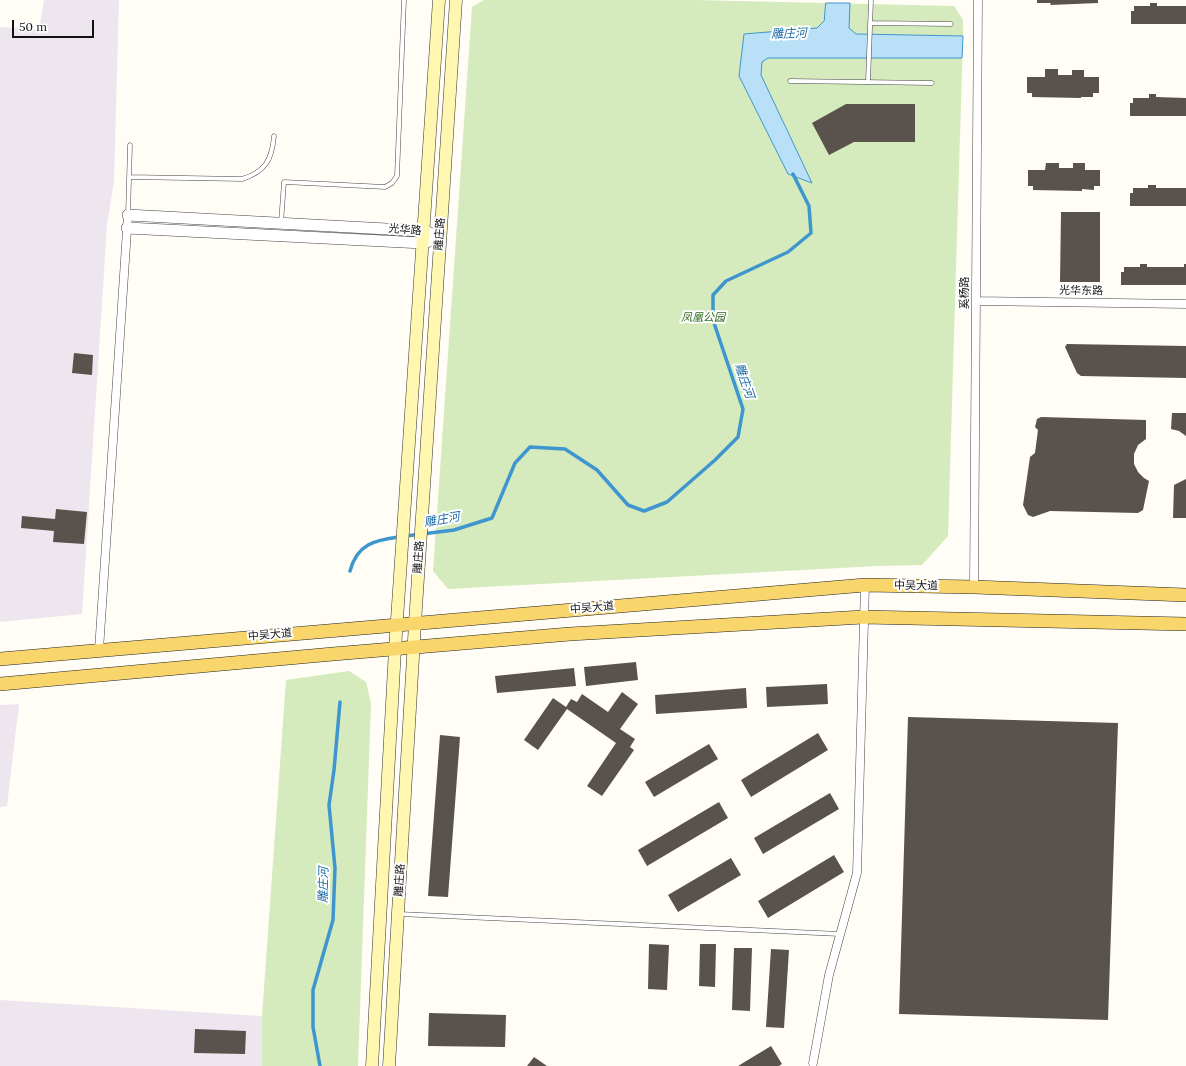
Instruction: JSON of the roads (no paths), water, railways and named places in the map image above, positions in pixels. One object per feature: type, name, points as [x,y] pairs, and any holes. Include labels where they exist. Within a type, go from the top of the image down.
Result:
[{"type":"main road","name":"雕庄路","points":[[372,1066],[395,649],[439,0]]},
{"type":"main road","name":"雕庄路","points":[[389,1066],[420,542],[456,0]]},
{"type":"main road","name":"中吴大道","points":[[0,659],[865,585],[974,586],[1186,595]]},
{"type":"main road","points":[[0,684],[570,634],[863,617],[1186,624]]},
{"type":"street","name":"奚杨路","points":[[974,586],[978,0]]},
{"type":"street","name":"光华路","points":[[128,216],[424,231],[440,238]]},
{"type":"street","points":[[99,650],[128,216]]},
{"type":"street","name":"光华路","points":[[127,228],[423,243],[440,238]]},
{"type":"street","name":"光华东路","points":[[976,301],[1186,304]]},
{"type":"street","points":[[813,1065],[829,975],[857,873],[865,585]]},
{"type":"lane","points":[[281,223],[284,182],[385,187],[392,183],[397,176],[404,0]]},
{"type":"lane","points":[[868,82],[870,0]]},
{"type":"lane","points":[[870,24],[951,24]]},
{"type":"lane","points":[[790,81],[932,83]]},
{"type":"lane","points":[[129,177],[242,179],[256,175],[268,162],[273,148],[274,136]]},
{"type":"lane","points":[[128,216],[130,145]]},
{"type":"lane","points":[[398,914],[840,934]]},
{"type":"water","points":[[826,3],[850,3],[849,28],[856,34],[963,36],[962,58],[768,58],[762,62],[761,75],[812,183],[788,174],[739,76],[744,34],[817,28],[824,21]]},
{"type":"waterway","name":"雕庄河","points":[[406,536],[454,530],[492,518],[515,463],[530,447],[565,449],[597,470],[628,505],[644,511],[667,502],[715,460],[738,437],[743,409],[713,320],[713,295],[726,281],[788,252],[811,233],[809,206],[793,174]]},
{"type":"waterway","name":"雕庄河","points":[[350,571],[353,562],[362,549],[375,542],[399,537]]},
{"type":"waterway","name":"雕庄河","points":[[320,1066],[313,1027],[313,990],[333,920],[335,868],[329,805],[334,770],[340,702]]},
{"type":"park label","name":"凤凰公园","points":[[703,318]]}]
